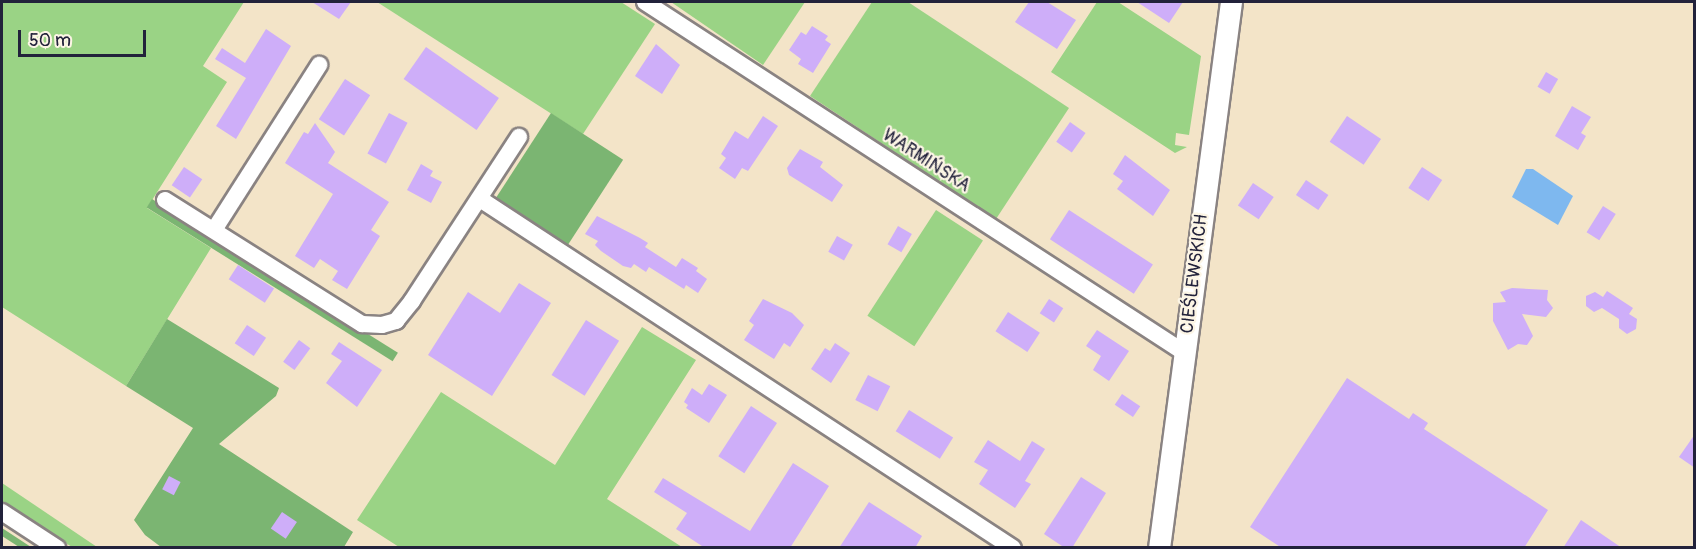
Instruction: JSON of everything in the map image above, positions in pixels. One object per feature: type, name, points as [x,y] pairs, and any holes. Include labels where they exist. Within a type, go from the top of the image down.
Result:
[{"type":"street","name":"WARMIŃSKA","points":[[645,2],[1185,353]]},
{"type":"street","name":"CIEŚLEWSKICH","points":[[1159,548],[1231,2]]},
{"type":"street","points":[[214,230],[319,65]]},
{"type":"street","points":[[165,200],[362,324],[382,325],[396,321],[412,301],[519,137]]},
{"type":"street","points":[[480,199],[1013,548]]},
{"type":"street","points":[[2,513],[57,548]]},
{"type":"green space","points":[[2,2],[244,2],[203,66],[227,82],[147,208],[211,248],[126,386],[2,307]]},
{"type":"green space","points":[[377,2],[621,2],[655,24],[583,134]]},
{"type":"green space","points":[[671,2],[805,2],[763,65]]},
{"type":"green space","points":[[872,2],[908,2],[1069,108],[996,219],[810,96]]},
{"type":"green space","points":[[1097,2],[1118,2],[1201,56],[1189,135],[1176,133],[1175,145],[1187,147],[1175,153],[1051,72]]},
{"type":"green space","points":[[551,113],[623,160],[567,246],[495,199]]},
{"type":"green space","points":[[152,199],[398,353],[393,361],[147,207]]},
{"type":"green space","points":[[936,210],[983,240],[914,346],[867,316]]},
{"type":"green space","points":[[167,319],[279,388],[276,396],[219,444],[353,532],[344,547],[161,547],[145,535],[134,520],[193,428],[126,386]]},
{"type":"green space","points":[[642,327],[696,360],[607,499],[682,547],[399,547],[357,520],[441,392],[555,465]]},
{"type":"green space","points":[[2,483],[97,547],[72,547],[2,503]]},
{"type":"green space","points":[[2,528],[31,547],[19,547],[2,536]]},
{"type":"water","points":[[1526,169],[1533,169],[1573,196],[1558,225],[1512,197]]},
{"type":"building","points":[[312,2],[351,2],[339,19]]},
{"type":"building","points":[[1029,2],[1047,2],[1076,20],[1057,49],[1015,22]]},
{"type":"building","points":[[1137,2],[1183,2],[1169,23]]},
{"type":"building","points":[[812,26],[828,36],[825,40],[831,44],[813,73],[798,64],[801,59],[789,50],[801,32],[806,35]]},
{"type":"building","points":[[266,29],[291,46],[236,139],[216,126],[246,78],[215,59],[222,48],[245,63]]},
{"type":"building","points":[[656,44],[680,65],[662,94],[635,76]]},
{"type":"building","points":[[426,47],[499,98],[477,130],[404,79]]},
{"type":"building","points":[[1546,72],[1558,79],[1550,94],[1538,87]]},
{"type":"building","points":[[345,79],[370,95],[344,136],[319,119]]},
{"type":"building","points":[[1572,106],[1591,117],[1581,133],[1586,136],[1578,150],[1555,136]]},
{"type":"building","points":[[389,113],[408,123],[386,163],[367,154]]},
{"type":"building","points":[[763,116],[778,126],[748,171],[742,168],[735,179],[719,168],[726,158],[721,154],[735,131],[748,139]]},
{"type":"building","points":[[1347,116],[1381,139],[1364,165],[1330,142]]},
{"type":"building","points":[[1070,122],[1086,133],[1072,153],[1056,142]]},
{"type":"building","points":[[315,123],[335,152],[328,163],[389,202],[371,230],[380,236],[347,289],[332,280],[338,271],[320,259],[314,268],[295,256],[333,194],[285,163],[304,132],[308,134]]},
{"type":"building","points":[[800,149],[823,162],[820,167],[843,185],[832,202],[789,175],[787,168]]},
{"type":"building","points":[[1125,155],[1170,190],[1153,216],[1117,189],[1123,181],[1113,174]]},
{"type":"building","points":[[421,164],[433,171],[430,176],[442,182],[431,203],[407,190]]},
{"type":"building","points":[[184,167],[202,179],[190,198],[172,185]]},
{"type":"building","points":[[1422,167],[1442,180],[1429,201],[1408,188]]},
{"type":"building","points":[[1306,180],[1328,195],[1318,210],[1296,195]]},
{"type":"building","points":[[1253,183],[1274,197],[1259,219],[1238,205]]},
{"type":"building","points":[[1603,206],[1616,214],[1599,240],[1587,232]]},
{"type":"building","points":[[1069,210],[1153,264],[1134,294],[1050,239]]},
{"type":"building","points":[[597,216],[648,243],[645,247],[676,267],[682,258],[698,268],[696,271],[707,279],[698,293],[686,285],[684,289],[649,267],[646,272],[634,264],[631,268],[623,266],[601,251],[595,245],[598,241],[585,234]]},
{"type":"building","points":[[898,226],[912,234],[901,252],[888,244]]},
{"type":"building","points":[[837,236],[853,245],[844,260],[828,252]]},
{"type":"building","points":[[238,265],[274,288],[265,303],[229,279]]},
{"type":"building","points":[[519,283],[551,303],[492,396],[428,355],[468,292],[500,313]]},
{"type":"building","points":[[1512,288],[1548,290],[1547,300],[1553,308],[1546,317],[1522,314],[1533,336],[1527,345],[1518,344],[1508,350],[1493,321],[1493,303],[1506,302],[1500,292]]},
{"type":"building","points":[[1607,291],[1633,308],[1629,314],[1637,319],[1636,329],[1627,334],[1619,328],[1619,319],[1602,308],[1594,312],[1586,306],[1586,296],[1595,292],[1603,297]]},
{"type":"building","points":[[763,299],[792,313],[804,325],[790,347],[784,343],[774,359],[744,340],[754,325],[749,321]]},
{"type":"building","points":[[1049,299],[1063,308],[1054,323],[1040,313]]},
{"type":"building","points":[[1008,312],[1040,333],[1027,352],[995,331]]},
{"type":"building","points":[[586,320],[619,341],[585,396],[552,375]]},
{"type":"building","points":[[247,325],[266,338],[254,356],[235,343]]},
{"type":"building","points":[[1097,330],[1129,351],[1109,381],[1093,370],[1101,356],[1086,346]]},
{"type":"building","points":[[299,340],[310,348],[294,370],[283,362]]},
{"type":"building","points":[[339,342],[382,370],[357,407],[326,383],[342,361],[331,354]]},
{"type":"building","points":[[835,343],[850,353],[831,383],[811,369],[825,348],[830,351]]},
{"type":"building","points":[[868,375],[890,386],[878,411],[855,400]]},
{"type":"building","points":[[1347,378],[1409,419],[1413,413],[1428,423],[1424,429],[1548,510],[1524,548],[1282,548],[1250,527]]},
{"type":"building","points":[[709,384],[727,395],[709,423],[686,408],[688,405],[684,402],[692,388],[702,395]]},
{"type":"building","points":[[1122,394],[1140,406],[1133,417],[1115,405]]},
{"type":"building","points":[[751,406],[777,423],[744,473],[718,456]]},
{"type":"building","points":[[909,410],[953,438],[940,459],[896,431]]},
{"type":"building","points":[[1695,434],[1695,468],[1679,457]]},
{"type":"building","points":[[988,440],[1020,461],[1032,441],[1045,449],[1025,481],[1031,484],[1015,508],[979,484],[988,470],[974,462]]},
{"type":"building","points":[[793,463],[829,486],[790,548],[705,548],[676,529],[687,513],[654,492],[663,478],[750,531]]},
{"type":"building","points":[[169,476],[181,482],[174,495],[162,489]]},
{"type":"building","points":[[1081,477],[1106,493],[1072,548],[1065,548],[1044,534]]},
{"type":"building","points":[[869,502],[922,536],[915,548],[839,548]]},
{"type":"building","points":[[282,512],[297,522],[286,539],[271,529]]},
{"type":"building","points":[[1581,520],[1622,548],[1563,548]]}]
